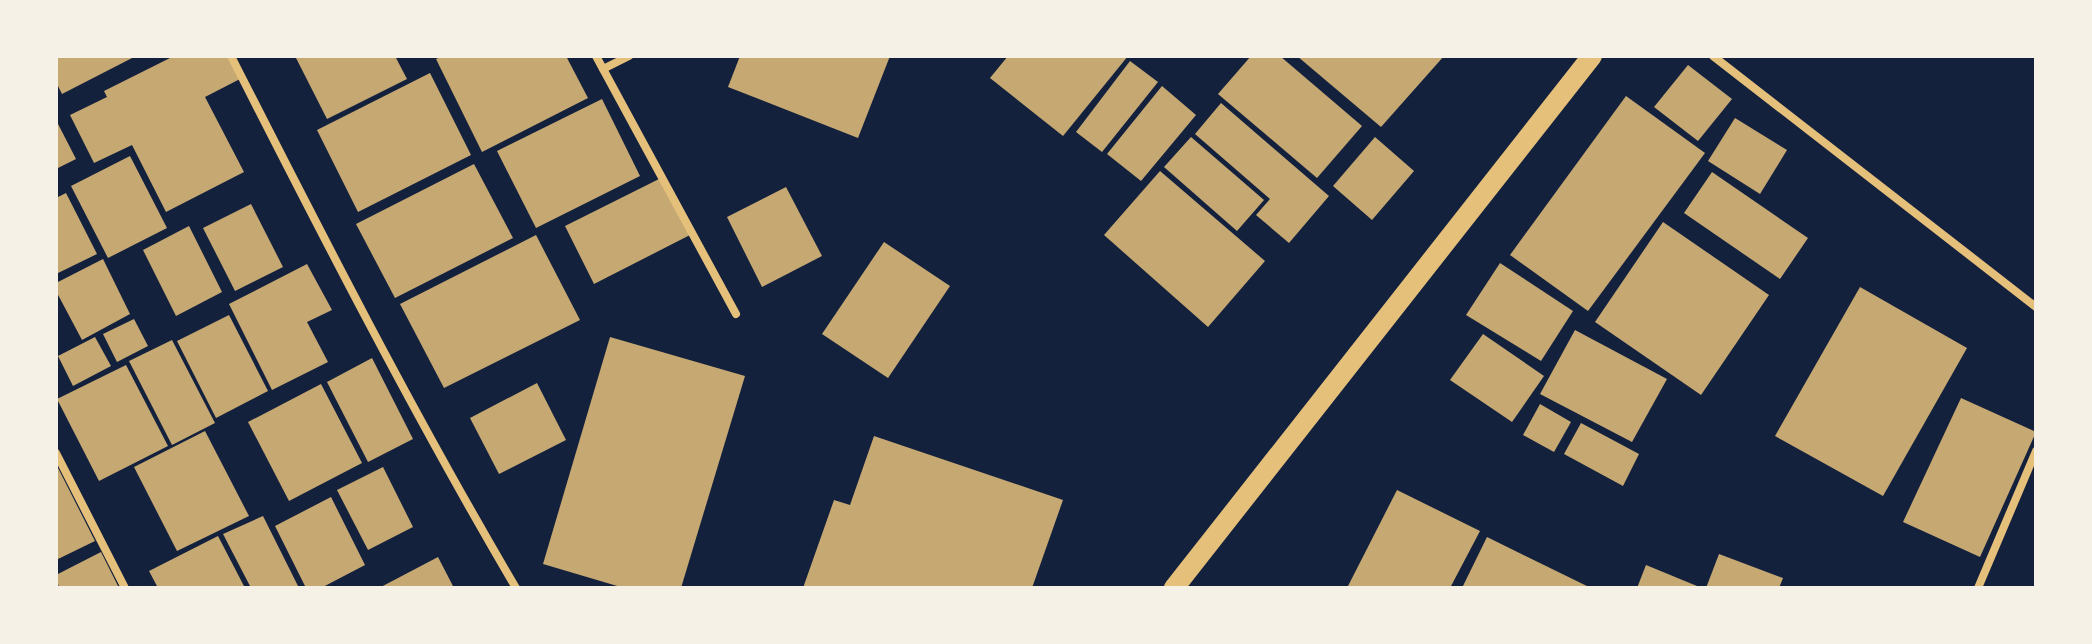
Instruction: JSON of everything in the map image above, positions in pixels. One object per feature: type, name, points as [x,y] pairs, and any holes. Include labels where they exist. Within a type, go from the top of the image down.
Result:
[{"type":"main road","points":[[1174,588],[1592,56]]},
{"type":"street","points":[[231,56],[326,244],[516,588]]},
{"type":"street","points":[[596,56],[736,314]]},
{"type":"street","points":[[603,69],[629,56]]},
{"type":"street","points":[[1713,56],[2036,307]]},
{"type":"street","points":[[1978,588],[2036,451]]},
{"type":"street","points":[[56,453],[125,588]]},
{"type":"building","points":[[56,56],[136,56],[62,94],[56,82]]},
{"type":"building","points":[[174,56],[228,56],[240,79],[205,97],[244,172],[166,212],[132,145],[94,163],[70,115],[107,97],[104,91]]},
{"type":"building","points":[[295,56],[395,56],[407,79],[327,119]]},
{"type":"building","points":[[443,56],[566,56],[588,98],[482,152],[436,59]]},
{"type":"building","points":[[740,56],[890,56],[858,138],[728,87]]},
{"type":"building","points":[[1008,56],[1128,56],[1063,136],[990,78]]},
{"type":"building","points":[[1251,56],[1280,56],[1362,126],[1317,178],[1218,94]]},
{"type":"building","points":[[1297,56],[1444,56],[1381,127]]},
{"type":"building","points":[[1130,61],[1158,82],[1102,152],[1076,132]]},
{"type":"building","points":[[1688,65],[1732,99],[1698,141],[1654,107]]},
{"type":"building","points":[[430,73],[471,155],[358,212],[317,130]]},
{"type":"building","points":[[1162,86],[1196,115],[1141,181],[1107,154]]},
{"type":"building","points":[[1626,96],[1705,153],[1588,311],[1510,255]]},
{"type":"building","points":[[602,99],[640,176],[536,228],[497,151]]},
{"type":"building","points":[[1221,103],[1329,196],[1289,243],[1256,215],[1270,199],[1195,134]]},
{"type":"building","points":[[1735,118],[1787,150],[1760,194],[1708,161]]},
{"type":"building","points":[[56,120],[76,159],[56,169]]},
{"type":"building","points":[[1191,137],[1264,200],[1237,231],[1164,167]]},
{"type":"building","points":[[1375,137],[1414,171],[1372,220],[1333,186]]},
{"type":"building","points":[[130,156],[167,228],[108,258],[71,186]]},
{"type":"building","points":[[474,164],[513,238],[395,298],[356,224]]},
{"type":"building","points":[[1160,171],[1265,261],[1208,327],[1104,235]]},
{"type":"building","points":[[1712,172],[1808,238],[1780,279],[1684,213]]},
{"type":"building","points":[[661,178],[690,235],[594,284],[565,226]]},
{"type":"building","points":[[786,187],[822,256],[762,287],[727,217]]},
{"type":"building","points":[[66,193],[97,254],[56,274],[56,198]]},
{"type":"building","points":[[251,204],[283,267],[235,291],[203,228]]},
{"type":"building","points":[[1663,222],[1769,295],[1701,395],[1595,322]]},
{"type":"building","points":[[189,226],[222,292],[176,316],[143,250]]},
{"type":"building","points":[[536,235],[580,320],[444,388],[400,304]]},
{"type":"building","points":[[884,242],[950,286],[888,378],[822,334]]},
{"type":"building","points":[[103,259],[130,314],[82,340],[56,291],[56,283]]},
{"type":"building","points":[[1500,263],[1573,311],[1541,361],[1466,315]]},
{"type":"building","points":[[307,264],[332,310],[307,322],[328,362],[272,390],[229,304]]},
{"type":"building","points":[[1860,287],[1967,348],[1883,496],[1775,436]]},
{"type":"building","points":[[229,315],[268,391],[216,418],[177,341]]},
{"type":"building","points":[[134,319],[148,346],[117,362],[103,334]]},
{"type":"building","points":[[1575,330],[1667,379],[1632,442],[1540,394]]},
{"type":"building","points":[[1483,334],[1544,376],[1512,422],[1450,380]]},
{"type":"building","points":[[95,337],[111,366],[73,386],[58,356]]},
{"type":"building","points":[[610,337],[745,376],[681,588],[624,588],[543,564]]},
{"type":"building","points":[[172,340],[215,423],[172,445],[129,361]]},
{"type":"building","points":[[372,358],[413,439],[368,462],[327,382]]},
{"type":"building","points":[[126,365],[168,446],[99,481],[57,399]]},
{"type":"building","points":[[537,383],[566,440],[499,474],[470,418]]},
{"type":"building","points":[[321,384],[362,463],[289,501],[248,422]]},
{"type":"building","points":[[1961,398],[2036,432],[1980,557],[1903,522]]},
{"type":"building","points":[[1540,404],[1571,422],[1554,452],[1523,435]]},
{"type":"building","points":[[1581,423],[1639,454],[1623,486],[1564,454]]},
{"type":"building","points":[[205,431],[249,516],[177,551],[134,467]]},
{"type":"building","points":[[874,436],[1063,500],[1032,588],[803,588],[834,500],[850,505]]},
{"type":"building","points":[[56,464],[95,541],[56,560]]},
{"type":"building","points":[[383,467],[413,527],[368,550],[337,490]]},
{"type":"building","points":[[1397,490],[1480,531],[1450,588],[1347,588]]},
{"type":"building","points":[[331,497],[365,565],[321,588],[306,588],[275,526]]},
{"type":"building","points":[[263,516],[299,588],[251,588],[223,534]]},
{"type":"building","points":[[218,536],[245,588],[158,588],[149,571]]},
{"type":"building","points":[[1487,537],[1591,588],[1462,588]]},
{"type":"building","points":[[101,552],[119,588],[59,588],[56,575]]},
{"type":"building","points":[[1719,554],[1783,578],[1779,588],[1706,588]]},
{"type":"building","points":[[438,557],[454,588],[379,588]]},
{"type":"building","points":[[1646,565],[1697,586],[1637,588]]}]
